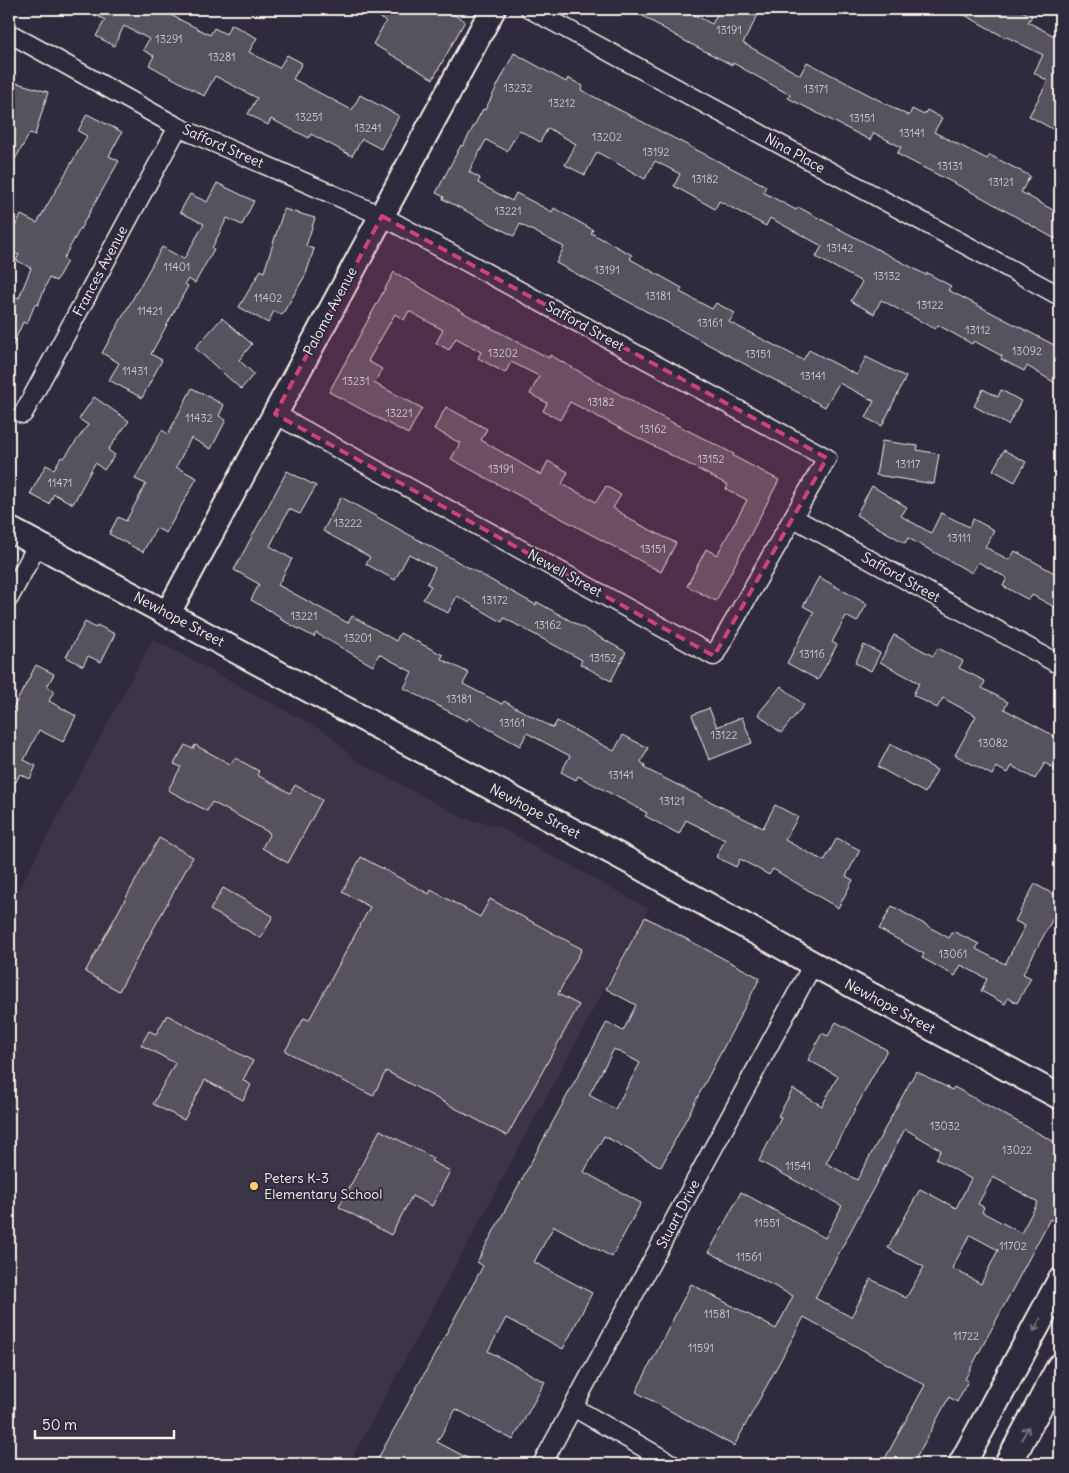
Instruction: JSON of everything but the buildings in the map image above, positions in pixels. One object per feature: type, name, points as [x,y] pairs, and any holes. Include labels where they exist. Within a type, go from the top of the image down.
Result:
[{"type":"main road","points":[[962,1464],[1060,1282]]},
{"type":"main road","points":[[1008,1464],[1060,1367]]},
{"type":"street","name":"Paloma Avenue","points":[[168,614],[493,9]]},
{"type":"street","name":"Nina Place","points":[[530,9],[1060,296]]},
{"type":"street","name":"Safford Street","points":[[9,33],[178,127],[382,216],[826,458],[794,518],[1060,665]]},
{"type":"street","name":"Frances Avenue","points":[[23,414],[178,127]]},
{"type":"street","name":"Newell Street","points":[[275,414],[714,656],[794,518]]},
{"type":"street","name":"Newhope Street","points":[[9,529],[638,866],[813,964],[1060,1097]]},
{"type":"street","points":[[9,598],[38,544]]},
{"type":"street","name":"Stuart Drive","points":[[542,1464],[813,964]]},
{"type":"street","points":[[573,1407],[672,1464]]},
{"type":"highlighted area","points":[[382,216],[827,458],[714,656],[275,414]]},
{"type":"shaded area","name":"Peters K-3 Elementary School","points":[[153,639],[329,734],[355,760],[466,819],[498,826],[648,908],[349,1464],[9,1464],[9,907]]},
{"type":"place","name":"Peters K-3 Elementary School","points":[[254,1186]]}]
